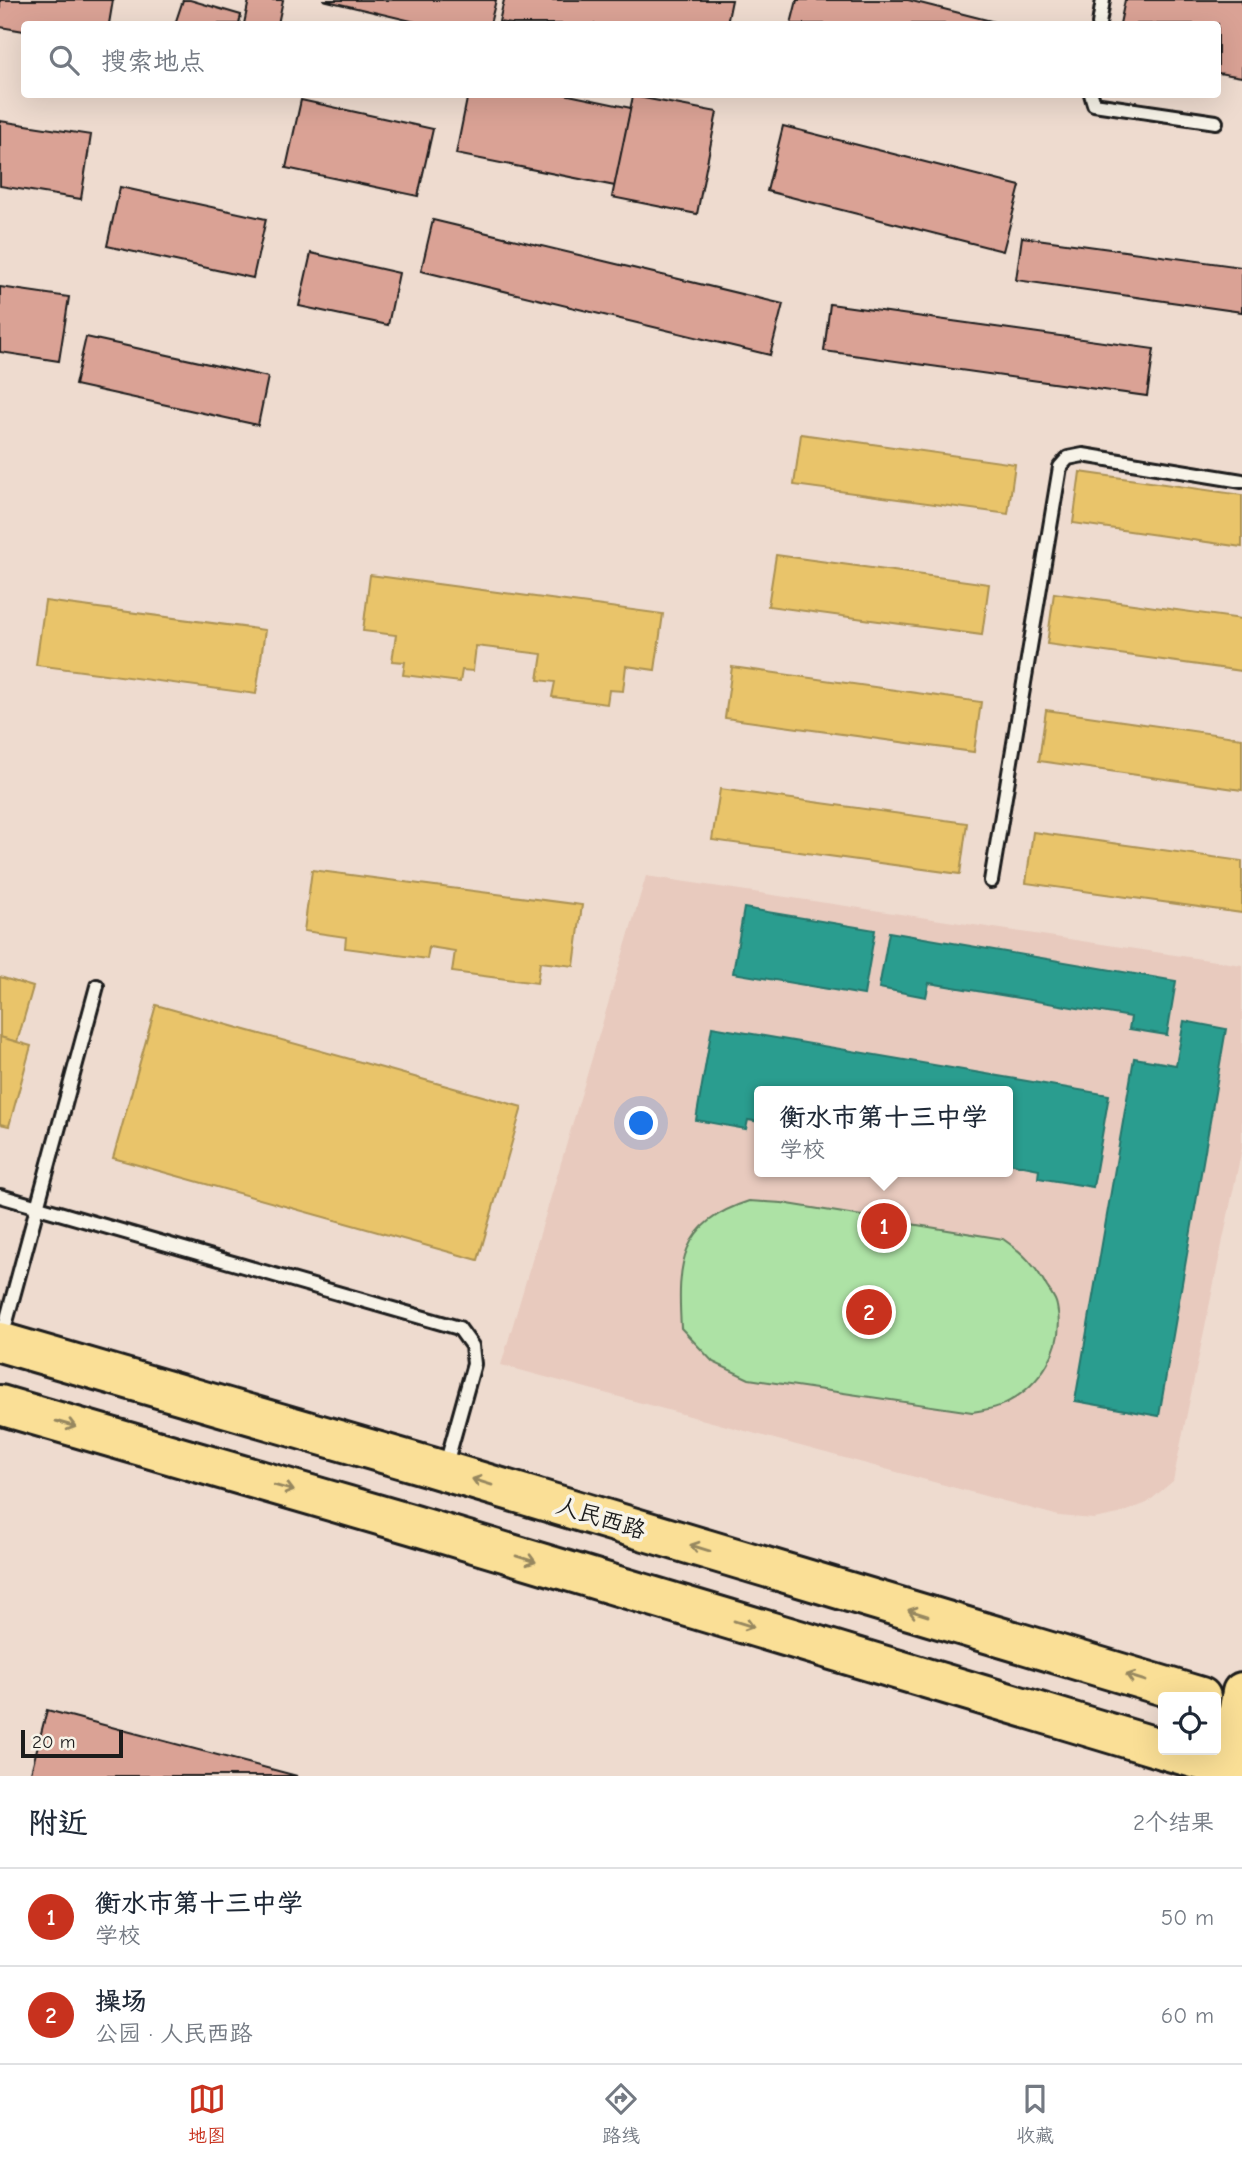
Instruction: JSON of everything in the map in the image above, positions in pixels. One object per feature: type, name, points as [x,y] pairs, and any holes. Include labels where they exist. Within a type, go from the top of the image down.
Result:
[{"type":"main road","name":"人民西路","points":[[0,1342],[444,1471],[1184,1692]]},
{"type":"main road","points":[[0,1405],[400,1521],[1158,1747]]},
{"type":"main road","points":[[1182,1755],[1232,1772],[1235,1703]]},
{"type":"lane","points":[[1100,21],[1103,0]]},
{"type":"lane","points":[[1092,98],[1094,104],[1216,122]]},
{"type":"lane","points":[[991,881],[1060,467],[1068,458],[1083,455],[1242,481]]},
{"type":"lane","points":[[0,1342],[97,986]]},
{"type":"lane","points":[[0,1196],[459,1328],[472,1346],[474,1364],[444,1471]]},
{"type":"shaded area","points":[[646,876],[1242,965],[1242,1148],[1173,1481],[1147,1503],[1119,1514],[1094,1519],[1059,1516],[501,1365]]},
{"type":"green space","points":[[749,1201],[782,1203],[1003,1239],[1034,1266],[1056,1301],[1059,1322],[1054,1351],[1039,1376],[1017,1396],[997,1407],[972,1412],[749,1379],[713,1362],[681,1328],[680,1284],[683,1265],[696,1234],[709,1221],[726,1210]]},
{"type":"building: 住宅","points":[[801,434],[1015,464],[1008,514],[794,485]]},
{"type":"building: 住宅","points":[[1080,472],[1242,495],[1242,547],[1073,523]]},
{"type":"building: 住宅","points":[[776,555],[989,584],[982,635],[768,606]]},
{"type":"building: 住宅","points":[[370,575],[663,614],[655,670],[626,666],[623,691],[609,690],[607,704],[552,697],[555,682],[538,680],[542,654],[476,646],[473,671],[462,670],[460,682],[403,675],[405,662],[392,661],[396,635],[363,631]]},
{"type":"building: 住宅","points":[[1054,593],[1242,619],[1242,671],[1047,644]]},
{"type":"building: 住宅","points":[[45,601],[265,630],[256,694],[36,665]]},
{"type":"building: 住宅","points":[[732,667],[981,702],[974,752],[725,718]]},
{"type":"building: 住宅","points":[[1046,710],[1242,738],[1242,790],[1039,761]]},
{"type":"building: 住宅","points":[[720,789],[967,823],[960,874],[712,840]]},
{"type":"building: 住宅","points":[[1033,832],[1242,861],[1242,913],[1026,883]]},
{"type":"building: 住宅","points":[[312,870],[582,905],[574,966],[540,962],[537,983],[452,972],[455,951],[429,947],[427,959],[345,948],[346,937],[304,931]]},
{"type":"building: 住宅","points":[[0,977],[33,987],[17,1042],[0,1037]]},
{"type":"building: 住宅","points":[[156,1005],[522,1107],[478,1260],[113,1158]]},
{"type":"building: 住宅","points":[[0,1037],[31,1046],[9,1126],[0,1124]]},
{"type":"building: 学校","points":[[744,908],[875,930],[864,995],[733,973]]},
{"type":"building: 学校","points":[[889,932],[1176,981],[1167,1035],[1129,1029],[1131,1017],[929,983],[926,997],[879,988]]},
{"type":"building: 学校","points":[[1184,1021],[1226,1029],[1159,1416],[1075,1401],[1134,1058],[1176,1065]]},
{"type":"building: 学校","points":[[712,1027],[1109,1095],[1093,1187],[1038,1178],[1039,1169],[1013,1164],[1013,1086],[754,1086],[754,1121],[748,1120],[746,1129],[696,1120]]},
{"type":"building: 其他","points":[[0,0],[113,0],[110,21],[21,21],[21,30],[0,27]]},
{"type":"building: 其他","points":[[183,0],[241,15],[240,21],[176,21]]},
{"type":"building: 其他","points":[[249,0],[283,0],[279,21],[245,21]]},
{"type":"building: 其他","points":[[323,0],[496,0],[491,21],[411,21]]},
{"type":"building: 其他","points":[[504,0],[732,0],[728,21],[499,21]]},
{"type":"building: 其他","points":[[797,0],[908,0],[991,21],[792,21]]},
{"type":"building: 其他","points":[[1125,0],[1242,0],[1242,77],[1221,74],[1221,21],[1121,21]]},
{"type":"building: 其他","points":[[467,98],[583,98],[631,108],[615,186],[456,154]]},
{"type":"building: 其他","points":[[633,98],[717,112],[697,214],[612,197]]},
{"type":"building: 其他","points":[[301,100],[433,129],[418,196],[286,168]]},
{"type":"building: 其他","points":[[0,121],[91,135],[81,199],[0,186]]},
{"type":"building: 其他","points":[[783,126],[1020,186],[1003,251],[767,191]]},
{"type":"building: 其他","points":[[120,187],[266,219],[253,278],[107,246]]},
{"type":"building: 其他","points":[[433,220],[783,304],[770,355],[421,271]]},
{"type":"building: 其他","points":[[1022,237],[1242,267],[1242,312],[1016,280]]},
{"type":"building: 其他","points":[[311,253],[399,273],[388,325],[299,306]]},
{"type":"building: 其他","points":[[0,287],[69,297],[59,361],[0,352]]},
{"type":"building: 其他","points":[[830,304],[1154,349],[1147,396],[824,351]]},
{"type":"building: 其他","points":[[86,337],[268,377],[258,425],[75,385]]},
{"type":"building: 其他","points":[[47,1710],[297,1776],[30,1776]]},
{"type":"place","name":"衡水市第十三中学","points":[[884,1226]]},
{"type":"place","name":"操场","points":[[869,1312]]}]
